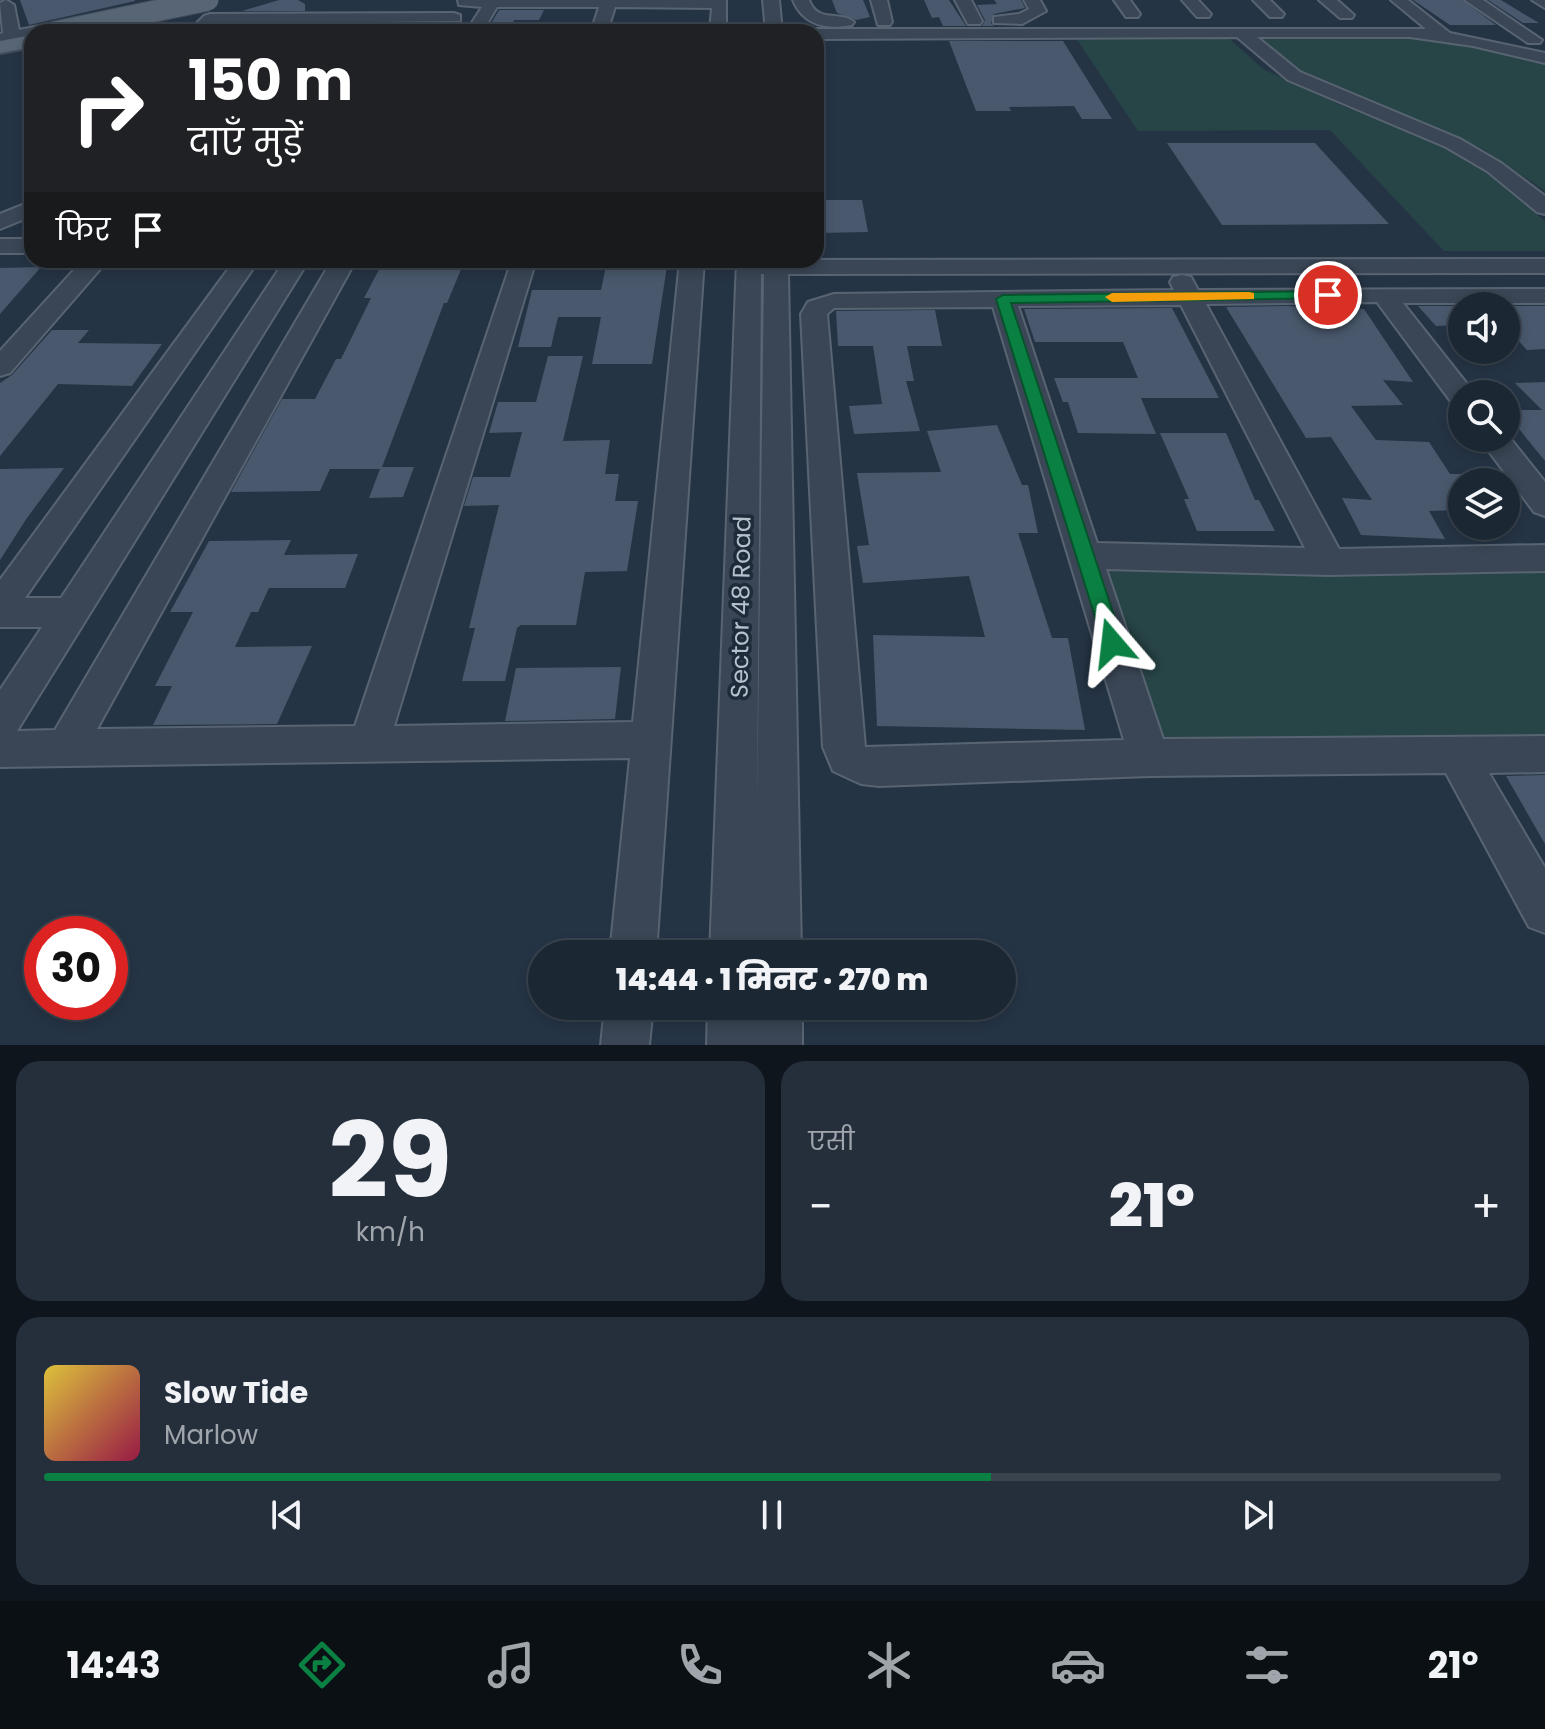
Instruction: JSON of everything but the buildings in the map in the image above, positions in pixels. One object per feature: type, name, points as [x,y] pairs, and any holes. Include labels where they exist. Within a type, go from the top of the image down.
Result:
[{"type":"main road","points":[[82,24],[208,0]]},
{"type":"main road","points":[[85,24],[230,1]]},
{"type":"street","points":[[78,24],[162,3],[190,0]]},
{"type":"street","points":[[771,0],[773,24]]},
{"type":"street","points":[[801,0],[805,12],[821,21],[884,22],[1022,19],[1038,11],[1032,0]]},
{"type":"street","points":[[879,0],[884,22]]},
{"type":"street","points":[[963,0],[974,21]]},
{"type":"street","points":[[1104,14],[1139,14],[1122,0]]},
{"type":"street","points":[[1174,14],[1210,14],[1190,0]]},
{"type":"street","points":[[1243,23],[1283,14],[1261,0]]},
{"type":"street","points":[[1327,0],[1346,15]]},
{"type":"street","points":[[1399,0],[1443,35]]},
{"type":"street","points":[[1473,0],[1533,44],[1545,58]]},
{"type":"street","points":[[128,24],[230,1]]},
{"type":"street","points":[[450,24],[461,1],[609,1],[720,3],[719,24]]},
{"type":"street","points":[[602,24],[609,1]]},
{"type":"street","points":[[479,24],[492,2]]},
{"type":"street","points":[[6,5],[17,40]]},
{"type":"street","points":[[1063,14],[1074,31]]},
{"type":"street","points":[[1318,15],[1420,16]]},
{"type":"street","points":[[313,24],[319,18]]},
{"type":"street","points":[[415,24],[420,18]]},
{"type":"street","points":[[205,24],[210,19],[454,18]]},
{"type":"street","points":[[1243,23],[1294,76],[1453,143],[1494,167],[1545,207]]},
{"type":"street","points":[[824,34],[1074,31],[1243,23],[1443,35],[1533,44]]},
{"type":"street","points":[[0,222],[24,212]]},
{"type":"street","points":[[0,246],[24,246]]},
{"type":"street","points":[[824,265],[1175,268],[1545,266]]},
{"type":"street","points":[[0,367],[89,268]]},
{"type":"street","points":[[0,610],[241,268]]},
{"type":"street","points":[[0,723],[292,268]]},
{"type":"street","points":[[66,748],[339,268]]},
{"type":"street","points":[[369,744],[521,268]]},
{"type":"street","points":[[634,940],[691,268]]},
{"type":"street","name":"Sector 48 Road","points":[[734,940],[763,268]]},
{"type":"street","name":"Sector 48 Road","points":[[763,268],[778,940]]},
{"type":"street","points":[[1175,268],[1329,562]]},
{"type":"street","points":[[1384,295],[1450,380]]},
{"type":"street","points":[[1545,296],[1190,296],[834,301],[816,307],[843,747],[847,758],[861,765],[879,767],[1149,758],[1545,754]]},
{"type":"street","points":[[1003,299],[1149,758]]},
{"type":"street","points":[[1505,452],[1545,504]]},
{"type":"street","points":[[1085,556],[1329,562],[1545,558]]},
{"type":"street","points":[[0,610],[71,612]]},
{"type":"street","points":[[0,749],[651,740]]},
{"type":"street","points":[[1457,755],[1545,911]]},
{"type":"street","points":[[625,1045],[628,1020]]},
{"type":"street","points":[[731,1045],[732,1020]]},
{"type":"street","points":[[778,1020],[778,1045]]},
{"type":"green space","points":[[1224,34],[1263,69],[1345,107],[1429,139],[1474,163],[1545,221],[1545,251],[1444,251],[1330,130],[1138,131],[1074,35]]},
{"type":"green space","points":[[1253,35],[1425,38],[1545,62],[1545,191],[1483,149],[1315,80],[1282,60]]},
{"type":"green space","points":[[1545,570],[1545,738],[1161,738],[1107,571]]},
{"type":"slow traffic","points":[[1112,297],[1249,296]]},
{"type":"route","points":[[1112,643],[1003,299],[1328,295]]}]
